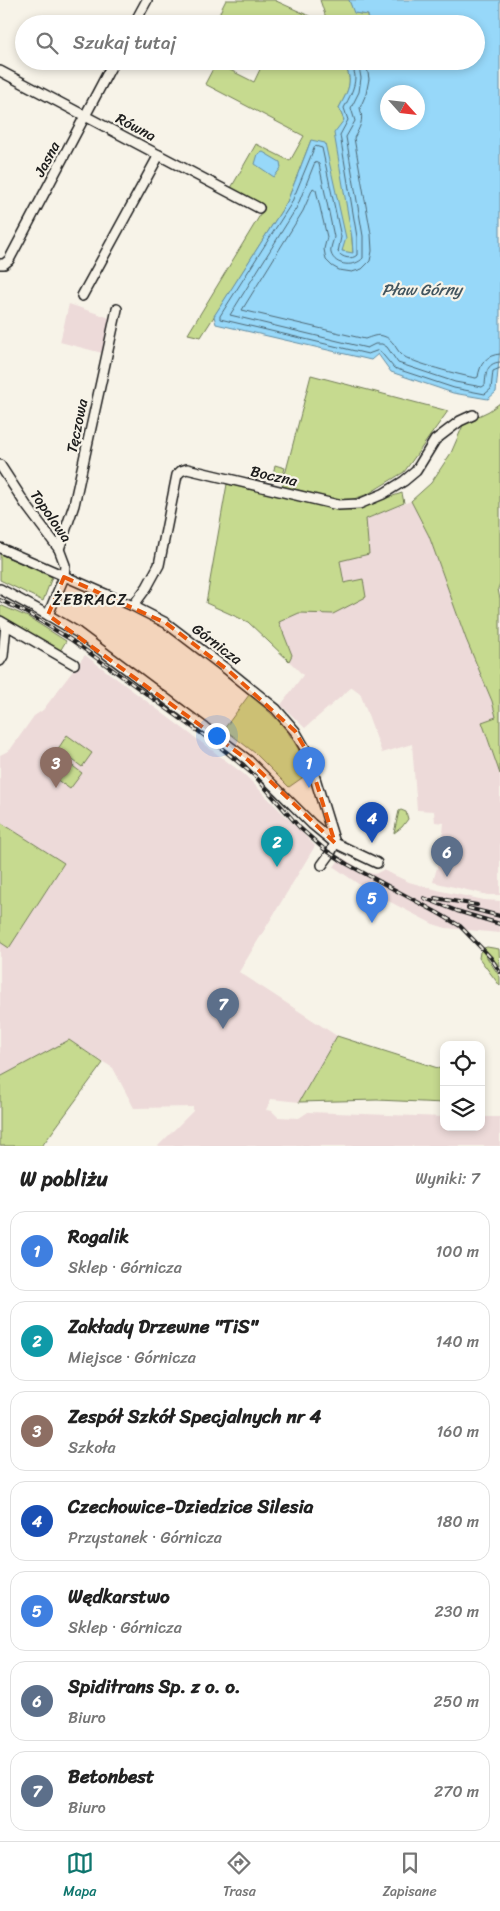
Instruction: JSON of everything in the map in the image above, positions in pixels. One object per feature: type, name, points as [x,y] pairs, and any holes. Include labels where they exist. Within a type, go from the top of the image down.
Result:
[{"type":"street","points":[[138,15],[146,0]]},
{"type":"street","name":"Jasna","points":[[0,264],[9,260],[109,70]]},
{"type":"street","name":"Równa","points":[[0,71],[259,208]]},
{"type":"street","points":[[82,296],[159,155]]},
{"type":"street","name":"Tęczowa","points":[[59,549],[74,505],[117,309]]},
{"type":"street","name":"Boczna","points":[[133,606],[147,588],[159,565],[176,475],[181,471],[188,470],[338,505],[359,504],[382,494],[404,481],[416,471],[435,440],[460,420],[473,415]]},
{"type":"street","name":"Topolowa","points":[[0,465],[26,505],[59,549],[65,565],[64,578]]},
{"type":"street","name":"Górnicza","points":[[0,548],[64,578],[133,606],[166,623],[276,709],[295,731],[307,752],[335,843]]},
{"type":"street","points":[[48,615],[64,578]]},
{"type":"street","points":[[0,589],[77,632],[248,760],[312,824],[335,843],[377,863]]},
{"type":"street","points":[[0,660],[4,656],[3,623]]},
{"type":"street","points":[[3,623],[74,664]]},
{"type":"street","points":[[322,865],[335,843]]},
{"type":"highlighted area","points":[[64,577],[166,623],[229,671],[295,731],[307,752],[335,843],[248,760],[48,615]]},
{"type":"shaded area","points":[[69,304],[110,318],[102,353],[60,342]]},
{"type":"shaded area","points":[[411,501],[429,536],[466,639],[492,701],[496,717],[482,722],[500,774],[500,895],[488,895],[433,882],[441,853],[444,823],[435,822],[434,811],[417,810],[412,744],[382,753],[360,693],[352,687],[305,728],[281,705],[303,675],[289,661],[292,655],[278,622],[299,613],[333,614],[344,583],[340,561],[366,519]]},
{"type":"shaded area","points":[[85,655],[245,775],[315,846],[239,972],[337,1036],[299,1102],[271,1099],[266,1110],[272,1111],[278,1117],[299,1118],[308,1112],[440,1117],[440,1131],[485,1131],[485,1117],[500,1117],[500,1146],[158,1146],[193,1111],[193,1107],[134,1108],[113,1068],[70,1041],[0,1077],[0,942],[9,947],[64,863],[0,822],[0,755],[10,750],[34,716],[43,710]]},
{"type":"shaded area","points":[[341,857],[365,872],[375,874],[383,870],[409,882],[441,891],[484,900],[500,901],[500,933],[446,928],[433,924],[367,890],[334,867]]},
{"type":"green space","points":[[226,0],[274,0],[307,15],[218,15]]},
{"type":"green space","points":[[320,0],[349,0],[355,13],[368,15],[325,15]]},
{"type":"green space","points":[[212,70],[230,70],[254,82],[260,70],[347,70],[349,84],[339,108],[344,120],[353,254],[342,251],[311,140],[287,202],[201,337],[188,334],[265,207],[231,188],[256,144],[290,161],[304,136],[205,84]]},
{"type":"green space","points":[[311,375],[448,411],[404,472],[368,494],[345,502],[282,486]]},
{"type":"green space","points":[[500,403],[500,583],[498,589],[500,599],[500,774],[482,722],[496,717],[492,701],[466,639],[429,536],[411,501],[431,483],[451,453],[464,423],[489,411]]},
{"type":"green space","points":[[275,465],[285,468],[281,481],[272,479]]},
{"type":"green space","points":[[227,484],[351,510],[402,493],[404,503],[366,519],[369,554],[340,561],[344,583],[363,579],[366,597],[333,614],[299,613],[279,622],[292,655],[289,661],[248,622],[206,603]]},
{"type":"green space","points":[[0,554],[52,577],[43,601],[0,580]]},
{"type":"green space","points":[[0,605],[28,617],[66,641],[60,651],[0,616]]},
{"type":"green space","points":[[249,695],[270,712],[292,738],[309,773],[289,787],[255,753],[224,729]]},
{"type":"green space","points":[[67,735],[92,753],[82,767],[58,749]]},
{"type":"green space","points":[[58,755],[82,773],[70,789],[46,772]]},
{"type":"green space","points":[[399,811],[406,812],[408,819],[394,833]]},
{"type":"green space","points":[[0,822],[64,863],[9,948],[0,942]]},
{"type":"green space","points":[[484,948],[499,949],[500,967]]},
{"type":"green space","points":[[482,950],[500,977],[500,986],[479,958]]},
{"type":"green space","points":[[337,1036],[440,1069],[440,1103],[377,1100],[299,1102]]},
{"type":"green space","points":[[69,1040],[103,1063],[42,1146],[0,1146],[0,1077]]},
{"type":"water","name":"Pław Górny","points":[[349,0],[500,0],[500,349],[496,392],[488,399],[453,393],[391,372],[378,354],[371,360],[216,324],[214,316],[287,202],[311,140],[325,143],[346,238],[342,251],[353,253],[334,133],[344,120],[339,108],[349,84],[347,70],[485,70],[485,15],[368,15],[354,13]]},
{"type":"water","points":[[263,152],[280,162],[281,168],[274,177],[255,164],[258,154]]},
{"type":"railway","points":[[0,600],[25,612],[70,639],[220,747],[255,776],[300,828],[324,849],[347,864],[460,926],[491,958],[500,972]]},
{"type":"railway","points":[[424,898],[457,911],[500,924]]},
{"type":"railway","points":[[435,898],[477,905]]},
{"type":"railway","points":[[468,908],[500,916]]},
{"type":"place","name":"Zespół Szkół Specjalnych nr 4","points":[[56,788]]},
{"type":"place","name":"Rogalik","points":[[309,788]]},
{"type":"place","name":"Czechowice-Dziedzice Silesia","points":[[372,843]]},
{"type":"place","name":"Zakłady Drzewne \"TiS\"","points":[[277,867]]},
{"type":"place","name":"Spiditrans Sp. z o. o.","points":[[447,877]]},
{"type":"place","name":"Wędkarstwo","points":[[372,923]]},
{"type":"place","name":"Betonbest","points":[[223,1029]]},
{"type":"district","name":"ŻEBRACZ","points":[[90,599]]}]
